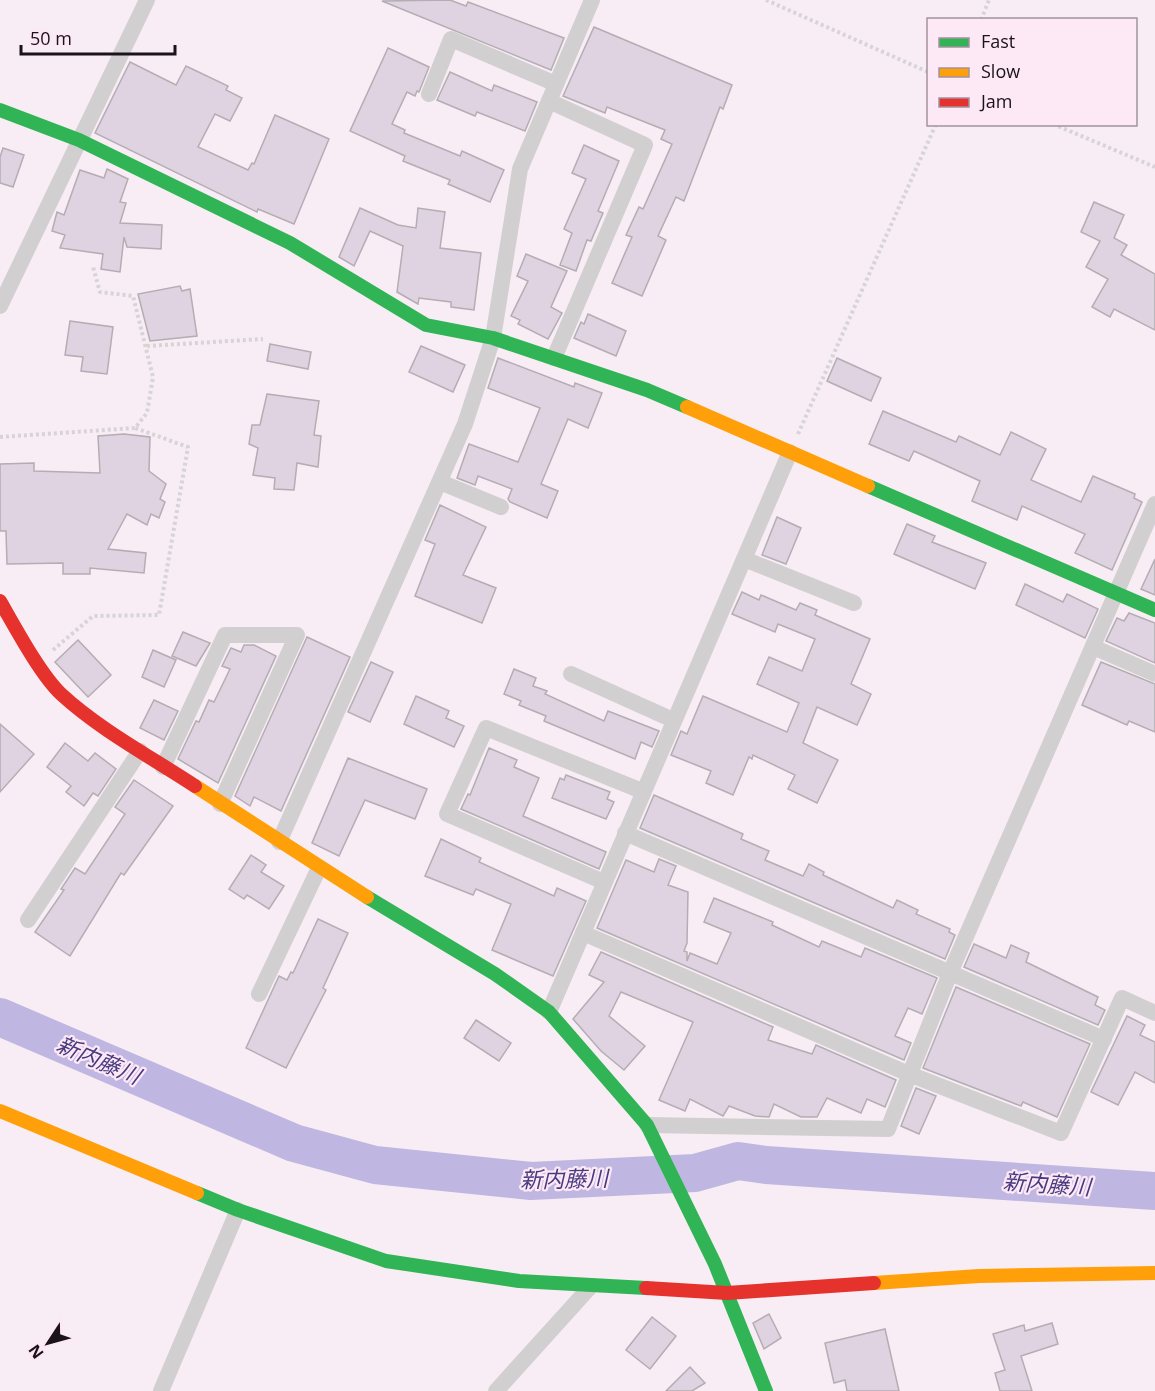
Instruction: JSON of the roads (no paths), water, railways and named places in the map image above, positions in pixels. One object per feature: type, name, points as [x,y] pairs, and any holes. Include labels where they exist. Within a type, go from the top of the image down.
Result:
[{"type":"street","points":[[0,306],[147,0]]},
{"type":"street","points":[[279,842],[465,424],[493,338],[520,169],[592,0]]},
{"type":"street","points":[[429,94],[451,39],[556,84]]},
{"type":"street","points":[[549,101],[645,145],[554,358]]},
{"type":"street","points":[[0,110],[79,140],[290,243],[426,325],[493,338],[647,390],[1155,610]]},
{"type":"street","points":[[549,1012],[642,791],[790,452]]},
{"type":"street","points":[[440,482],[501,507]]},
{"type":"street","points":[[647,1125],[888,1129],[950,973],[1155,504]]},
{"type":"street","points":[[744,559],[854,603]]},
{"type":"street","points":[[0,601],[60,693],[163,767],[319,868],[495,974],[549,1012],[647,1125],[715,1264],[766,1391]]},
{"type":"street","points":[[163,767],[225,635],[297,635],[220,804]]},
{"type":"street","points":[[1093,647],[1155,674]]},
{"type":"street","points":[[571,674],[673,720]]},
{"type":"street","points":[[604,882],[447,814],[486,728],[642,791]]},
{"type":"street","points":[[28,920],[140,751]]},
{"type":"street","points":[[625,833],[1104,1039]]},
{"type":"street","points":[[259,994],[319,868]]},
{"type":"street","points":[[583,933],[909,1074],[1061,1133],[1122,998],[1155,1013]]},
{"type":"street","points":[[0,1111],[238,1210],[386,1262],[519,1281],[727,1293],[979,1276],[1155,1273]]},
{"type":"street","points":[[161,1391],[238,1210]]},
{"type":"street","points":[[496,1391],[591,1286]]},
{"type":"waterway","name":"新内藤川","points":[[0,1017],[294,1143],[375,1165],[531,1181],[695,1173],[738,1161],[766,1165],[1155,1191]]}]
